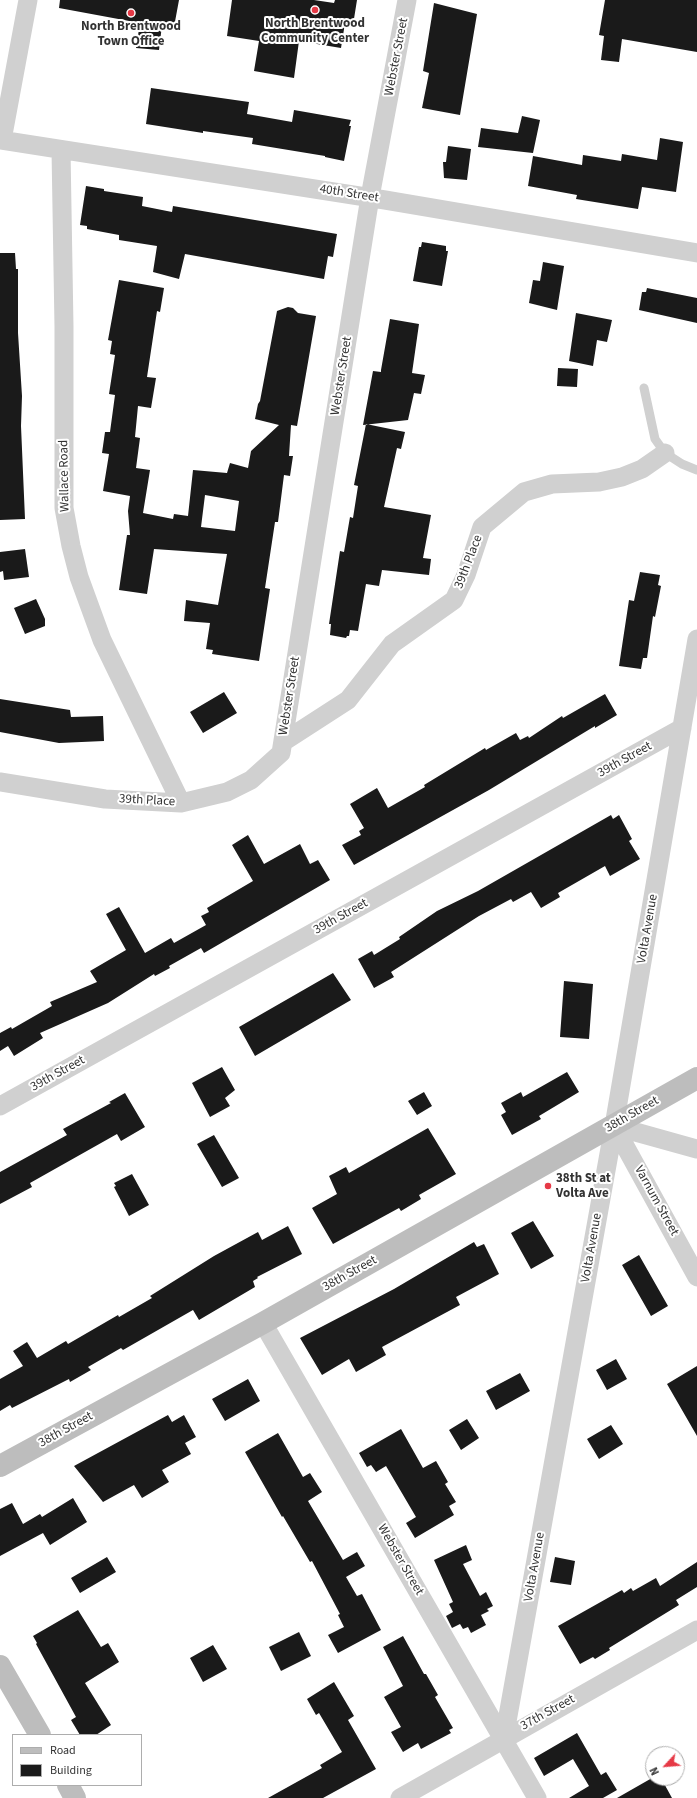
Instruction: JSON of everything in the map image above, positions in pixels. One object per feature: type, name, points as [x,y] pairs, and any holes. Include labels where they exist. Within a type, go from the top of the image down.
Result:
[{"type":"main road","name":"38th Street","points":[[0,1466],[263,1323],[697,1078]]},
{"type":"main road","points":[[0,1666],[39,1734]]},
{"type":"main road","points":[[69,1786],[75,1798]]},
{"type":"street","points":[[1,140],[28,0]]},
{"type":"street","name":"Webster Street","points":[[282,748],[370,198],[407,0]]},
{"type":"street","name":"40th Street","points":[[1,140],[370,198],[697,253]]},
{"type":"street","name":"Wallace Road","points":[[61,150],[64,327],[64,508],[71,546],[79,577],[102,640],[181,804]]},
{"type":"street","name":"39th Place","points":[[0,782],[105,799],[181,804],[227,792],[251,780],[282,748],[348,700],[392,644],[454,600],[466,575],[482,527],[524,492],[552,484],[599,482],[622,477],[642,469],[665,453]]},
{"type":"street","name":"Volta Avenue","points":[[504,1738],[614,1126],[697,639]]},
{"type":"street","name":"39th Street","points":[[0,1106],[682,728]]},
{"type":"street","points":[[614,1126],[697,1149]]},
{"type":"street","name":"Varnum Street","points":[[614,1126],[697,1277]]},
{"type":"street","name":"Webster Street","points":[[263,1323],[504,1738],[537,1798]]},
{"type":"street","name":"37th Street","points":[[400,1798],[697,1630]]},
{"type":"lane","points":[[644,388],[655,439],[665,453],[682,464],[697,470]]},
{"type":"building","name":"North Brentwood Town Office","points":[[60,0],[179,0],[174,27],[162,25],[159,50],[136,48],[140,23],[59,8]]},
{"type":"building","points":[[232,0],[314,0],[334,3],[335,0],[357,0],[353,25],[345,23],[341,48],[299,41],[294,78],[254,71],[259,41],[227,36]]},
{"type":"building","points":[[605,0],[697,0],[697,52],[622,39],[619,62],[601,60],[604,36],[599,35]]},
{"type":"building","points":[[434,3],[477,14],[460,115],[422,108],[429,73],[423,71]]},
{"type":"building","points":[[151,88],[249,102],[247,114],[292,122],[294,110],[351,120],[344,161],[325,156],[252,144],[253,138],[203,131],[203,133],[146,124]]},
{"type":"building","points":[[522,116],[540,120],[533,153],[478,147],[481,128],[518,133]]},
{"type":"building","points":[[660,138],[683,142],[676,192],[642,187],[638,209],[576,199],[577,195],[528,186],[533,156],[582,165],[583,155],[621,161],[622,154],[657,160]]},
{"type":"building","points":[[448,146],[471,149],[467,180],[444,178],[443,162],[446,162]]},
{"type":"building","points":[[86,186],[104,189],[104,191],[143,197],[142,206],[172,212],[173,206],[337,234],[333,257],[328,256],[324,279],[185,254],[179,279],[153,272],[157,246],[119,240],[119,235],[87,229],[87,226],[80,225]]},
{"type":"building","points":[[422,242],[446,246],[446,251],[448,251],[442,286],[413,281],[419,247],[421,247]]},
{"type":"building","points":[[0,253],[15,253],[16,269],[18,269],[18,333],[22,396],[21,426],[25,519],[0,520]]},
{"type":"building","points":[[543,262],[564,266],[557,310],[529,303],[533,280],[540,281]]},
{"type":"building","points":[[119,280],[164,288],[160,312],[157,311],[147,377],[156,378],[151,408],[138,406],[135,437],[140,438],[136,468],[150,470],[143,513],[173,519],[174,514],[188,516],[193,470],[227,473],[230,463],[248,468],[251,451],[279,425],[255,419],[260,401],[277,311],[288,307],[293,308],[298,313],[316,316],[297,426],[291,425],[289,456],[293,456],[290,476],[284,475],[278,522],[275,522],[265,588],[270,589],[259,661],[212,654],[213,650],[206,649],[210,623],[184,621],[186,600],[218,605],[227,554],[154,549],[147,594],[119,590],[127,535],[130,535],[128,511],[130,496],[103,491],[109,454],[102,453],[105,432],[110,432],[115,395],[109,394],[115,355],[110,354],[112,341],[108,340]],"holes":[[[205,495],[239,501],[235,531],[201,527]]]},
{"type":"building","points":[[647,288],[697,298],[697,323],[639,310],[642,292],[646,292]]},
{"type":"building","points":[[576,313],[612,320],[607,342],[597,340],[593,366],[569,361]]},
{"type":"building","points":[[390,319],[419,324],[412,373],[425,375],[421,394],[414,393],[408,420],[363,425],[373,371],[381,372]]},
{"type":"building","points":[[558,368],[578,369],[577,387],[557,386]]},
{"type":"building","points":[[366,424],[405,432],[401,449],[397,448],[384,507],[431,515],[423,558],[431,559],[429,575],[382,570],[379,586],[366,584],[358,631],[350,630],[349,636],[346,638],[330,635],[331,624],[329,624],[340,551],[344,552],[350,517],[353,518],[358,486],[354,485]]},
{"type":"building","points":[[25,549],[29,577],[4,580],[3,571],[0,572],[0,552]]},
{"type":"building","points":[[640,572],[660,575],[658,585],[661,586],[655,617],[653,616],[647,658],[643,658],[641,669],[619,666],[629,600],[634,601]]},
{"type":"building","points":[[36,599],[45,619],[45,626],[25,634],[14,608]]},
{"type":"building","points":[[224,692],[237,713],[203,733],[190,712]]},
{"type":"building","points":[[605,694],[617,715],[595,728],[595,726],[489,790],[354,865],[342,845],[361,835],[359,831],[364,828],[350,804],[377,788],[388,808],[425,787],[424,785],[485,748],[486,750],[516,733],[520,740],[528,736],[529,738],[562,716],[563,718]]},
{"type":"building","points":[[0,699],[70,710],[71,717],[103,716],[104,741],[59,743],[0,732]]},
{"type":"building","points":[[611,815],[613,819],[619,815],[632,839],[629,841],[640,859],[610,876],[605,866],[558,893],[560,897],[541,908],[531,892],[513,902],[511,899],[479,916],[391,972],[394,977],[374,988],[358,959],[372,951],[374,955],[400,939],[399,937],[437,911],[478,891]]},
{"type":"building","points":[[248,835],[264,864],[300,844],[310,864],[318,860],[330,880],[204,953],[201,948],[169,966],[170,968],[155,976],[154,974],[108,1003],[40,1033],[43,1038],[14,1056],[8,1046],[0,1051],[0,1033],[11,1027],[12,1029],[52,1006],[50,1002],[97,982],[90,971],[126,950],[106,914],[119,907],[145,953],[171,938],[174,943],[206,925],[201,916],[209,912],[207,908],[253,881],[232,845]]},
{"type":"building","points":[[333,973],[351,1000],[255,1056],[239,1027]]},
{"type":"building","points":[[564,981],[593,984],[589,1039],[560,1037]]},
{"type":"building","points":[[222,1067],[235,1090],[225,1098],[230,1106],[210,1117],[192,1083]]},
{"type":"building","points":[[567,1072],[579,1092],[539,1116],[541,1119],[512,1135],[501,1115],[506,1112],[501,1103],[521,1092],[523,1097]]},
{"type":"building","points":[[424,1092],[432,1106],[417,1115],[408,1101]]},
{"type":"building","points":[[125,1093],[145,1127],[121,1141],[117,1134],[30,1183],[32,1187],[0,1204],[0,1172],[67,1135],[63,1129],[111,1103],[109,1102]]},
{"type":"building","points":[[428,1128],[456,1174],[419,1195],[421,1199],[401,1211],[399,1208],[333,1244],[312,1208],[337,1194],[329,1176],[346,1167],[349,1173]]},
{"type":"building","points":[[214,1135],[239,1178],[222,1187],[197,1144]]},
{"type":"building","points":[[132,1174],[149,1205],[129,1216],[114,1187],[116,1186],[114,1183]]},
{"type":"building","points":[[533,1221],[554,1256],[531,1269],[511,1233]]},
{"type":"building","points":[[288,1226],[302,1254],[257,1277],[258,1278],[253,1281],[255,1287],[199,1320],[193,1310],[123,1350],[121,1348],[88,1367],[91,1370],[70,1382],[69,1379],[12,1408],[10,1405],[0,1411],[0,1379],[23,1366],[13,1351],[27,1342],[37,1358],[66,1341],[68,1344],[118,1315],[119,1317],[152,1298],[150,1296],[214,1256],[258,1232],[262,1240]]},
{"type":"building","points":[[474,1242],[477,1247],[484,1244],[499,1274],[456,1297],[460,1305],[382,1347],[386,1355],[356,1372],[349,1359],[322,1375],[300,1338],[394,1289]]},
{"type":"building","points":[[639,1255],[668,1306],[651,1316],[622,1265]]},
{"type":"building","points":[[616,1359],[627,1379],[607,1390],[596,1370]]},
{"type":"building","points":[[697,1366],[697,1436],[667,1384]]},
{"type":"building","points":[[520,1373],[530,1391],[496,1410],[486,1391]]},
{"type":"building","points":[[248,1379],[260,1401],[225,1421],[212,1399]]},
{"type":"building","points":[[168,1415],[172,1422],[184,1415],[196,1437],[185,1443],[191,1454],[162,1470],[169,1482],[142,1498],[134,1485],[103,1502],[74,1466]]},
{"type":"building","points":[[467,1419],[479,1438],[461,1450],[449,1430]]},
{"type":"building","points":[[611,1425],[623,1444],[599,1459],[587,1439]]},
{"type":"building","points":[[401,1429],[423,1468],[436,1461],[448,1482],[445,1484],[456,1502],[449,1506],[454,1515],[415,1538],[406,1523],[416,1517],[386,1466],[376,1472],[371,1465],[367,1467],[359,1453]]},
{"type":"building","points":[[278,1433],[303,1477],[310,1473],[322,1492],[308,1501],[343,1560],[357,1552],[365,1566],[346,1577],[357,1596],[362,1594],[381,1630],[338,1653],[328,1635],[344,1627],[338,1615],[340,1614],[312,1561],[310,1562],[283,1516],[282,1517],[245,1452]]},
{"type":"building","points":[[73,1498],[87,1522],[50,1545],[43,1533],[0,1556],[0,1509],[12,1503],[23,1524],[40,1514],[42,1517]]},
{"type":"building","points":[[466,1545],[472,1560],[463,1564],[480,1596],[486,1592],[493,1606],[487,1609],[489,1611],[481,1615],[486,1625],[471,1633],[468,1627],[463,1629],[460,1624],[452,1628],[446,1616],[453,1612],[449,1604],[453,1602],[434,1560]]},
{"type":"building","points":[[107,1557],[116,1572],[80,1593],[71,1578]]},
{"type":"building","points":[[555,1557],[575,1561],[571,1585],[550,1582]]},
{"type":"building","points":[[697,1562],[697,1587],[676,1600],[679,1605],[609,1648],[610,1650],[595,1659],[593,1657],[580,1664],[558,1626],[622,1590],[624,1593],[631,1588],[633,1591],[656,1578],[660,1586]]},
{"type":"building","points":[[78,1610],[101,1647],[108,1643],[119,1662],[85,1683],[111,1725],[98,1734],[79,1734],[71,1720],[76,1717],[33,1636]]},
{"type":"building","points":[[299,1632],[311,1656],[281,1671],[269,1647]]},
{"type":"building","points":[[403,1636],[424,1674],[426,1674],[438,1695],[435,1697],[453,1728],[449,1730],[451,1733],[421,1749],[418,1743],[403,1752],[391,1732],[401,1727],[384,1697],[403,1686],[383,1647]]},
{"type":"building","points":[[213,1645],[227,1669],[203,1682],[190,1658]]},
{"type":"building","points":[[334,1682],[354,1716],[348,1720],[376,1769],[323,1798],[268,1798],[322,1768],[320,1765],[342,1752],[319,1713],[316,1715],[307,1699]]},
{"type":"building","points":[[577,1733],[601,1775],[606,1772],[617,1790],[603,1798],[569,1798],[589,1786],[573,1759],[544,1776],[534,1758]]},
{"type":"building","points":[[645,1782],[645,1786],[665,1786],[672,1798],[617,1798]]},
{"type":"place","name":"North Brentwood Community Center","points":[[315,10]]},
{"type":"place","name":"North Brentwood Town Office","points":[[131,13]]},
{"type":"place","name":"38th St at Volta Ave","points":[[548,1186]]}]
